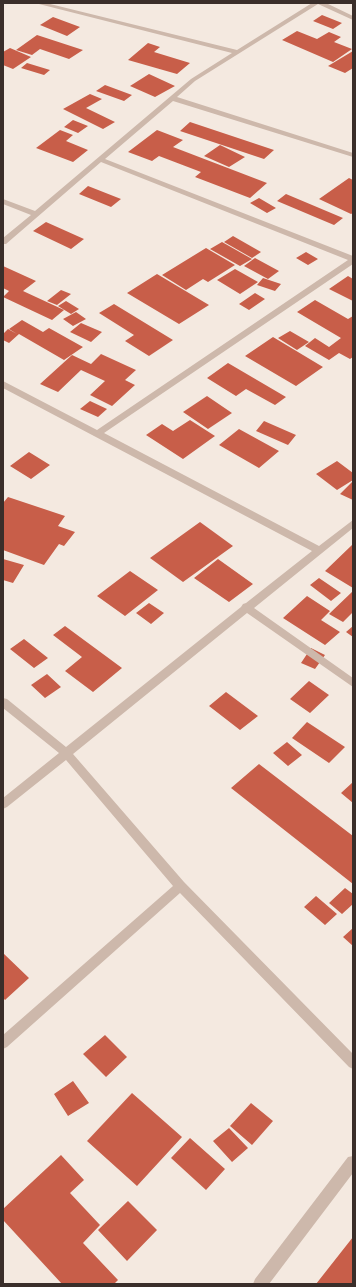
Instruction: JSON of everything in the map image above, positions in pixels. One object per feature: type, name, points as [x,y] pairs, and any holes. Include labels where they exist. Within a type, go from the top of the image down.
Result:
[{"type":"street","points":[[38,3],[238,52]]},
{"type":"street","points":[[3,242],[193,80],[316,3]]},
{"type":"street","points":[[321,3],[353,18]]},
{"type":"street","points":[[172,98],[353,155]]},
{"type":"street","points":[[100,159],[353,259]]},
{"type":"street","points":[[3,201],[36,214]]},
{"type":"street","points":[[98,433],[353,259]]},
{"type":"street","points":[[3,384],[319,550]]},
{"type":"street","points":[[3,804],[246,607],[353,523]]},
{"type":"street","points":[[246,607],[353,683]]},
{"type":"street","points":[[3,702],[66,753],[180,886],[353,1063]]},
{"type":"street","points":[[3,1043],[180,886]]},
{"type":"street","points":[[260,1284],[353,1162]]},
{"type":"building","points":[[322,15],[342,23],[333,29],[313,21]]},
{"type":"building","points":[[53,17],[80,27],[67,36],[40,25]]},
{"type":"building","points":[[297,31],[317,39],[329,32],[341,37],[334,42],[352,49],[333,62],[282,40]]},
{"type":"building","points":[[37,35],[83,50],[69,59],[40,49],[32,55],[16,50]]},
{"type":"building","points":[[148,43],[160,47],[154,52],[190,63],[177,74],[128,60]]},
{"type":"building","points":[[10,48],[31,57],[13,69],[3,65],[3,52]]},
{"type":"building","points":[[353,51],[353,68],[345,73],[328,66]]},
{"type":"building","points":[[27,63],[50,70],[44,75],[21,68]]},
{"type":"building","points":[[149,74],[175,86],[155,97],[130,86]]},
{"type":"building","points":[[105,85],[132,95],[124,101],[96,91]]},
{"type":"building","points":[[90,94],[102,99],[86,108],[115,122],[103,129],[63,109]]},
{"type":"building","points":[[73,120],[88,126],[78,133],[64,127]]},
{"type":"building","points":[[190,122],[274,150],[264,159],[180,131]]},
{"type":"building","points":[[60,130],[73,135],[66,141],[88,150],[73,162],[36,148]]},
{"type":"building","points":[[157,130],[183,140],[173,147],[267,183],[250,198],[195,177],[201,172],[159,156],[152,161],[128,152]]},
{"type":"building","points":[[220,145],[245,157],[229,167],[204,156]]},
{"type":"building","points":[[349,178],[353,180],[353,213],[351,214],[319,199]]},
{"type":"building","points":[[88,186],[121,199],[111,207],[79,194]]},
{"type":"building","points":[[286,194],[343,218],[334,225],[277,201]]},
{"type":"building","points":[[259,198],[276,208],[267,213],[250,203]]},
{"type":"building","points":[[46,222],[84,239],[71,249],[33,231]]},
{"type":"building","points":[[233,236],[261,252],[252,258],[224,242]]},
{"type":"building","points":[[222,242],[252,259],[240,266],[210,249]]},
{"type":"building","points":[[206,248],[235,265],[208,282],[203,279],[186,290],[162,275]]},
{"type":"building","points":[[306,252],[318,259],[308,265],[296,258]]},
{"type":"building","points":[[255,258],[279,271],[268,279],[244,266]]},
{"type":"building","points":[[3,266],[36,281],[23,291],[64,310],[52,320],[3,297],[9,291],[3,288]]},
{"type":"building","points":[[235,269],[258,282],[240,294],[217,280]]},
{"type":"building","points":[[157,274],[209,305],[179,324],[127,293]]},
{"type":"building","points":[[348,276],[353,279],[353,301],[329,289]]},
{"type":"building","points":[[263,278],[281,284],[275,291],[257,285]]},
{"type":"building","points":[[61,290],[71,294],[57,305],[47,301]]},
{"type":"building","points":[[255,293],[265,299],[249,310],[239,304]]},
{"type":"building","points":[[315,300],[348,319],[353,316],[353,357],[350,359],[339,353],[329,360],[305,346],[315,338],[329,347],[341,338],[297,312]]},
{"type":"building","points":[[66,301],[79,309],[71,314],[58,306]]},
{"type":"building","points":[[114,304],[173,340],[149,356],[125,341],[134,335],[99,313]]},
{"type":"building","points":[[76,312],[86,319],[73,326],[63,319]]},
{"type":"building","points":[[22,320],[43,332],[49,328],[83,347],[64,360],[19,334],[9,343],[3,340],[3,334],[8,329],[17,334],[9,329]]},
{"type":"building","points":[[81,323],[102,332],[91,342],[70,332]]},
{"type":"building","points":[[290,331],[309,342],[297,350],[278,338]]},
{"type":"building","points":[[273,337],[323,367],[296,386],[245,356]]},
{"type":"building","points":[[101,354],[136,370],[125,380],[135,385],[112,406],[90,395],[105,381],[81,370],[58,392],[40,384],[72,355],[91,364]]},
{"type":"building","points":[[228,363],[286,397],[275,405],[246,389],[236,396],[207,378]]},
{"type":"building","points":[[207,396],[232,413],[208,429],[183,412]]},
{"type":"building","points":[[90,401],[107,409],[98,417],[80,409]]},
{"type":"building","points":[[190,420],[215,436],[183,459],[146,435],[162,424],[173,431]]},
{"type":"building","points":[[264,421],[296,435],[288,445],[256,431]]},
{"type":"building","points":[[239,429],[279,451],[259,468],[219,445]]},
{"type":"building","points":[[29,452],[50,465],[31,479],[10,466]]},
{"type":"building","points":[[337,461],[353,473],[353,480],[337,490],[316,474]]},
{"type":"building","points":[[353,481],[353,500],[340,494]]},
{"type":"building","points":[[8,497],[65,516],[58,526],[75,532],[64,546],[59,544],[44,565],[3,550],[3,503]]},
{"type":"building","points":[[200,522],[233,546],[183,582],[150,558]]},
{"type":"building","points":[[352,545],[353,546],[353,588],[325,571]]},
{"type":"building","points":[[3,559],[24,565],[13,583],[3,580]]},
{"type":"building","points":[[218,559],[253,584],[229,602],[194,578]]},
{"type":"building","points":[[130,571],[158,590],[125,616],[97,596]]},
{"type":"building","points":[[319,578],[341,593],[331,601],[310,585]]},
{"type":"building","points":[[353,591],[353,612],[343,622],[329,614]]},
{"type":"building","points":[[307,596],[330,611],[321,620],[340,632],[325,645],[283,618]]},
{"type":"building","points":[[149,603],[164,613],[151,624],[136,613]]},
{"type":"building","points":[[65,626],[122,668],[93,692],[65,671],[82,657],[53,635]]},
{"type":"building","points":[[353,626],[353,637],[346,632]]},
{"type":"building","points":[[24,639],[48,658],[34,668],[10,649]]},
{"type":"building","points":[[311,648],[325,655],[315,669],[301,663]]},
{"type":"building","points":[[47,674],[61,687],[45,698],[31,685]]},
{"type":"building","points":[[309,681],[329,695],[310,713],[290,699]]},
{"type":"building","points":[[226,692],[258,716],[240,730],[209,706]]},
{"type":"building","points":[[307,722],[345,747],[329,763],[292,738]]},
{"type":"building","points":[[287,742],[302,755],[288,766],[273,753]]},
{"type":"building","points":[[259,764],[353,836],[353,884],[231,788]]},
{"type":"building","points":[[353,782],[353,803],[341,793]]},
{"type":"building","points":[[345,888],[353,894],[353,904],[342,914],[329,903]]},
{"type":"building","points":[[316,896],[337,914],[325,925],[304,907]]},
{"type":"building","points":[[353,928],[353,946],[343,937]]},
{"type":"building","points":[[3,953],[29,978],[5,1000],[3,998]]},
{"type":"building","points":[[105,1035],[127,1057],[106,1077],[83,1054]]},
{"type":"building","points":[[73,1081],[89,1103],[68,1116],[54,1094]]},
{"type":"building","points":[[132,1093],[182,1137],[137,1186],[87,1141]]},
{"type":"building","points":[[251,1103],[273,1121],[252,1145],[230,1126]]},
{"type":"building","points":[[229,1128],[248,1148],[232,1162],[213,1141]]},
{"type":"building","points":[[190,1138],[225,1169],[206,1190],[171,1158]]},
{"type":"building","points":[[61,1155],[84,1180],[70,1193],[100,1225],[83,1243],[118,1280],[114,1284],[62,1284],[3,1220],[3,1209]]},
{"type":"building","points":[[128,1201],[157,1230],[127,1261],[98,1230]]},
{"type":"building","points":[[353,1237],[353,1284],[316,1284]]}]
